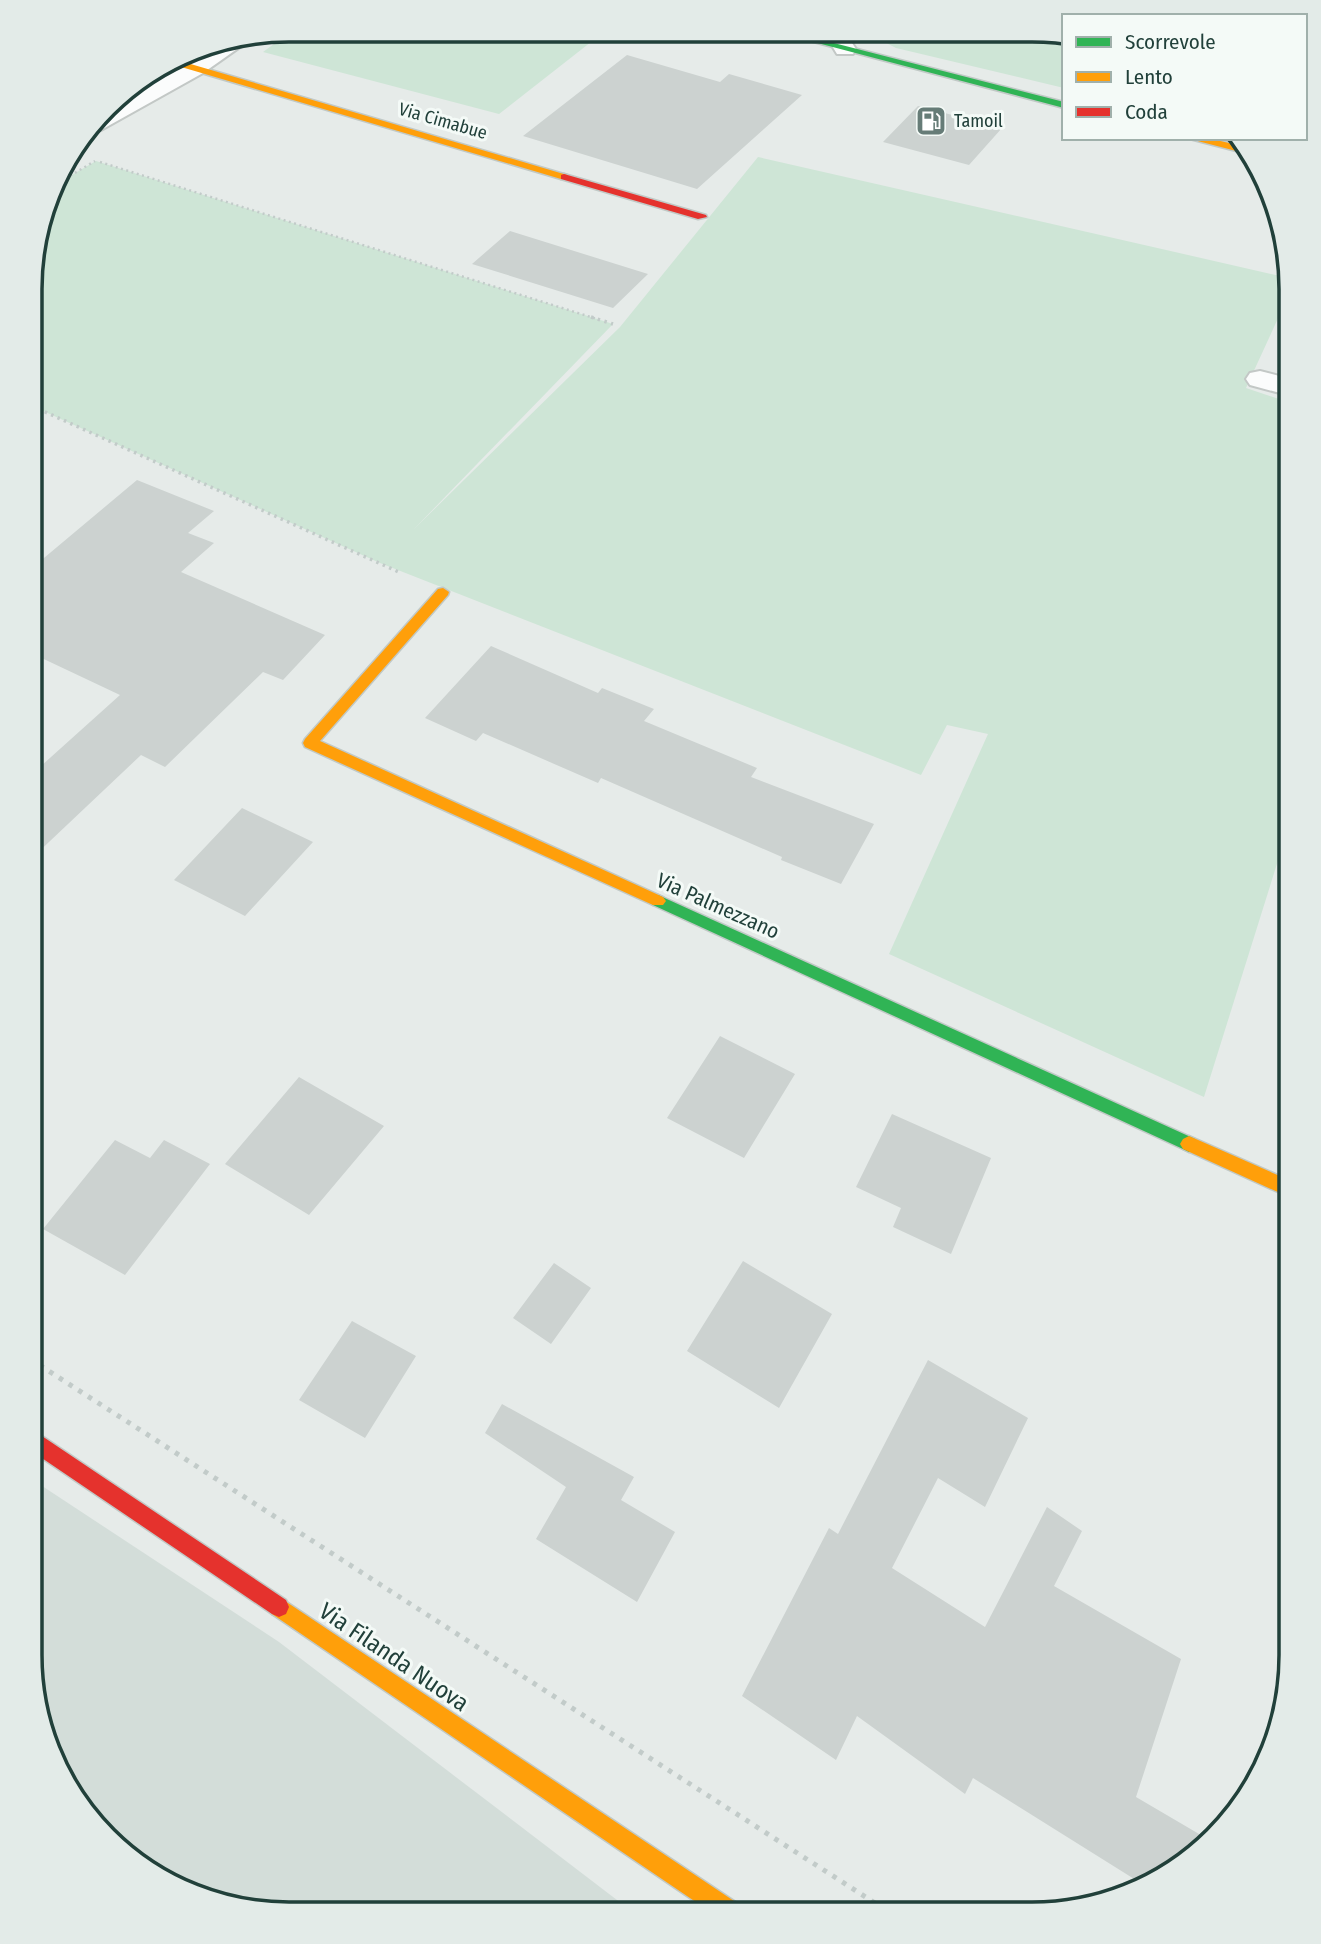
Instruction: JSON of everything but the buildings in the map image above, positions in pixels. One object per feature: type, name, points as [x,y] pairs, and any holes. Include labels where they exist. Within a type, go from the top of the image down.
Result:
[{"type":"street","points":[[819,42],[1062,104]]},
{"type":"street","points":[[840,42],[845,49]]},
{"type":"street","name":"Via Cimabue","points":[[185,65],[702,217]]},
{"type":"street","points":[[125,104],[178,69]]},
{"type":"street","points":[[1199,140],[1235,149]]},
{"type":"street","points":[[1260,379],[1279,384]]},
{"type":"street","name":"Via Palmezzano","points":[[443,592],[310,743],[1278,1184]]},
{"type":"street","name":"Via Filanda Nuova","points":[[42,1446],[716,1902]]},
{"type":"path","points":[[83,156],[613,324]]},
{"type":"path","points":[[70,176],[96,161]]},
{"type":"path","points":[[42,411],[443,592]]},
{"type":"path","points":[[42,1367],[872,1902]]},
{"type":"shaded area","points":[[42,1486],[279,1642],[620,1902],[257,1900],[225,1894],[195,1883],[166,1869],[139,1851],[114,1830],[84,1792],[61,1749],[50,1719],[42,1655]]},
{"type":"green space","points":[[885,42],[1062,44],[1062,88],[896,48]]},
{"type":"green space","points":[[275,43],[590,43],[499,114],[263,52]]},
{"type":"green space","points":[[758,157],[1278,276],[1279,316],[1246,388],[1279,399],[1279,859],[1204,1097],[889,954],[988,734],[947,725],[921,775],[380,563],[42,411],[42,289],[50,225],[70,176],[96,161],[613,324],[413,530],[620,327]]},
{"type":"traffic: fast","points":[[820,42],[1062,104]]},
{"type":"traffic: fast","points":[[658,901],[1189,1144]]},
{"type":"traffic: slow","points":[[186,65],[564,177]]},
{"type":"traffic: slow","points":[[1199,140],[1235,149]]},
{"type":"traffic: slow","points":[[443,592],[310,743],[658,901]]},
{"type":"traffic: slow","points":[[1189,1144],[1278,1184]]},
{"type":"traffic: slow","points":[[279,1607],[716,1902]]},
{"type":"traffic: jam","points":[[564,177],[702,217]]},
{"type":"traffic: jam","points":[[42,1446],[279,1607]]},
{"type":"place","name":"Tamoil","points":[[931,121]]}]
